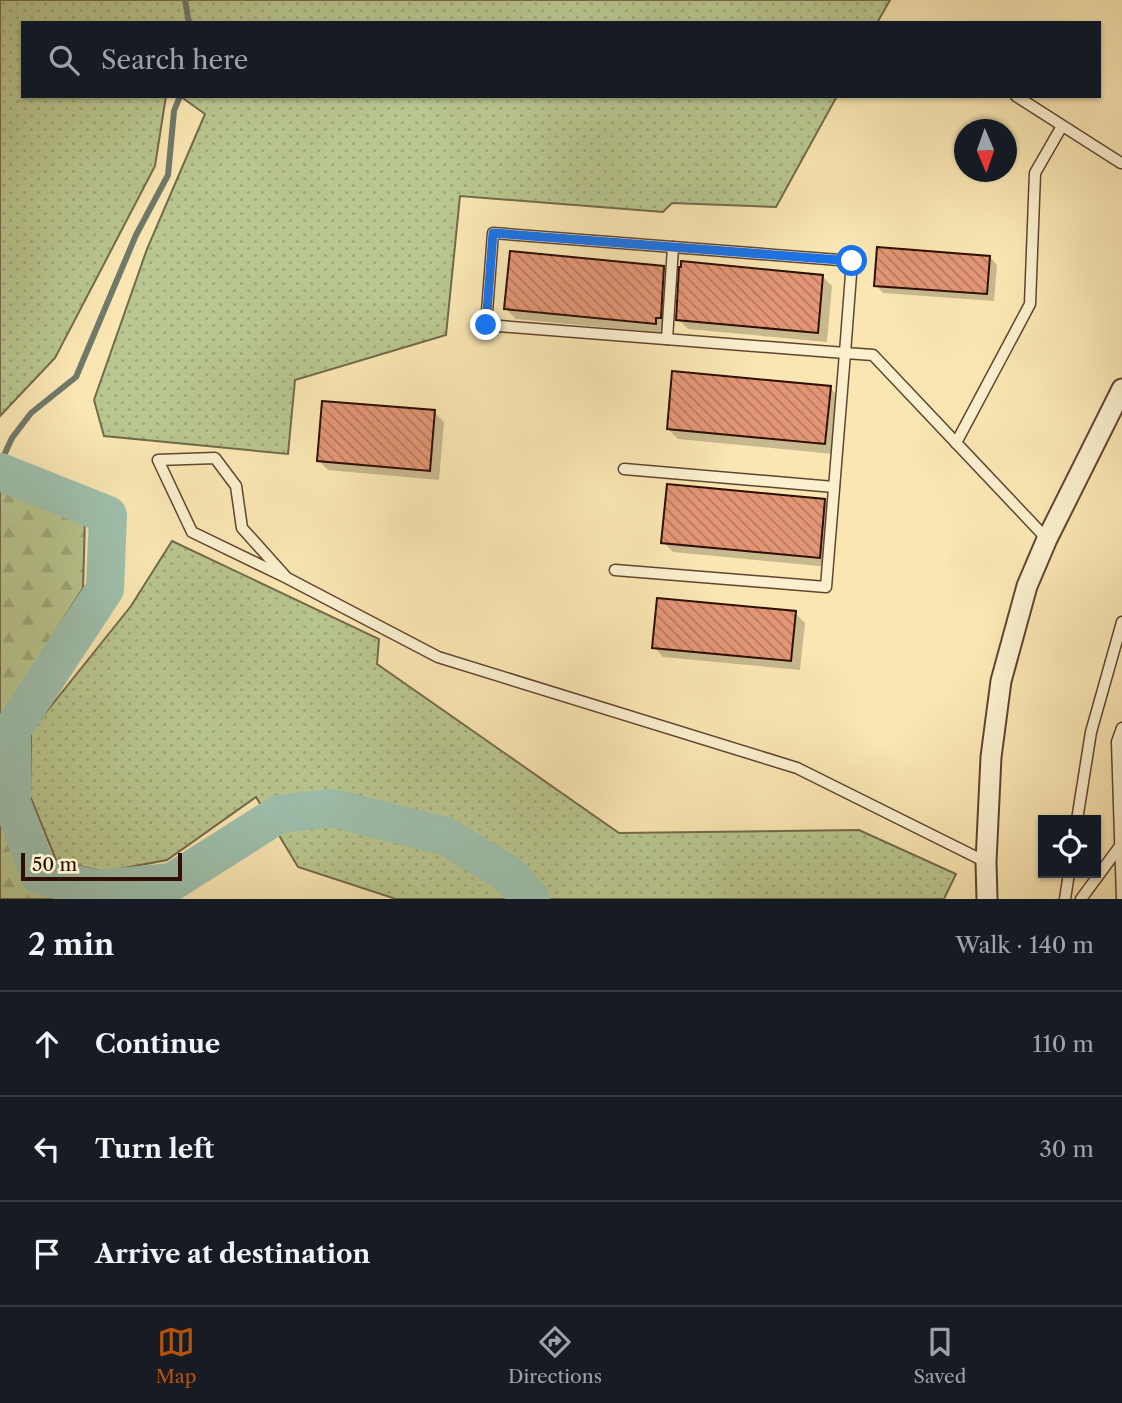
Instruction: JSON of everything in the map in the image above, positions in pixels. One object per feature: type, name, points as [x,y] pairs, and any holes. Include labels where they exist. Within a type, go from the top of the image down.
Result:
[{"type":"street","points":[[987,899],[991,757],[1001,681],[1027,586],[1047,539],[1115,418],[1122,388]]},
{"type":"lane","points":[[1019,98],[1121,163]]},
{"type":"lane","points":[[956,443],[1030,304],[1035,173],[1062,126]]},
{"type":"lane","points":[[615,570],[826,587],[845,353],[852,261],[493,233],[486,325],[845,353],[873,355],[1047,539]]},
{"type":"lane","points":[[667,339],[673,247]]},
{"type":"lane","points":[[287,578],[242,528],[236,486],[215,458],[158,460],[192,532],[438,657],[797,768],[986,862]]},
{"type":"lane","points":[[624,469],[834,487]]},
{"type":"lane","points":[[1078,815],[1091,732],[1122,622]]},
{"type":"lane","points":[[1122,728],[1117,742],[1122,899]]},
{"type":"lane","points":[[1081,899],[1121,845]]},
{"type":"lane","points":[[1065,899],[1068,878]]},
{"type":"green space","points":[[0,0],[890,0],[878,21],[21,21],[21,98],[166,98],[155,166],[55,358],[0,416]]},
{"type":"green space","points":[[183,98],[836,98],[776,207],[672,203],[663,212],[460,196],[446,335],[295,380],[288,454],[104,436],[94,400],[147,249],[205,114]]},
{"type":"green space","points":[[0,485],[85,518],[83,588],[0,720]]},
{"type":"green space","points":[[172,541],[379,639],[377,664],[619,833],[859,830],[956,874],[944,899],[396,899],[298,867],[256,797],[167,860],[103,872],[56,860],[30,796],[31,731],[131,606]]},
{"type":"green space","points":[[0,802],[27,882],[91,899],[0,899]]},
{"type":"building","points":[[877,247],[990,256],[987,294],[874,286]]},
{"type":"building","points":[[510,251],[664,266],[661,318],[656,318],[656,324],[504,309]]},
{"type":"building","points":[[681,261],[823,275],[818,333],[676,320]]},
{"type":"building","points":[[672,371],[831,386],[825,444],[667,429]]},
{"type":"building","points":[[322,401],[435,410],[430,471],[317,461]]},
{"type":"building","points":[[667,484],[825,499],[820,558],[661,543]]},
{"type":"building","points":[[657,598],[796,611],[791,661],[652,648]]},
{"type":"waterway","points":[[185,0],[189,21]]},
{"type":"waterway","points":[[0,464],[12,438],[31,413],[76,377],[136,235],[168,175],[174,111],[179,98]]},
{"type":"waterway","points":[[0,472],[108,515],[105,589],[12,730],[12,803],[40,876],[97,889],[172,882],[279,814],[332,808],[445,836],[507,873],[531,899]]},
{"type":"route","points":[[486,325],[493,233],[852,261]]}]
